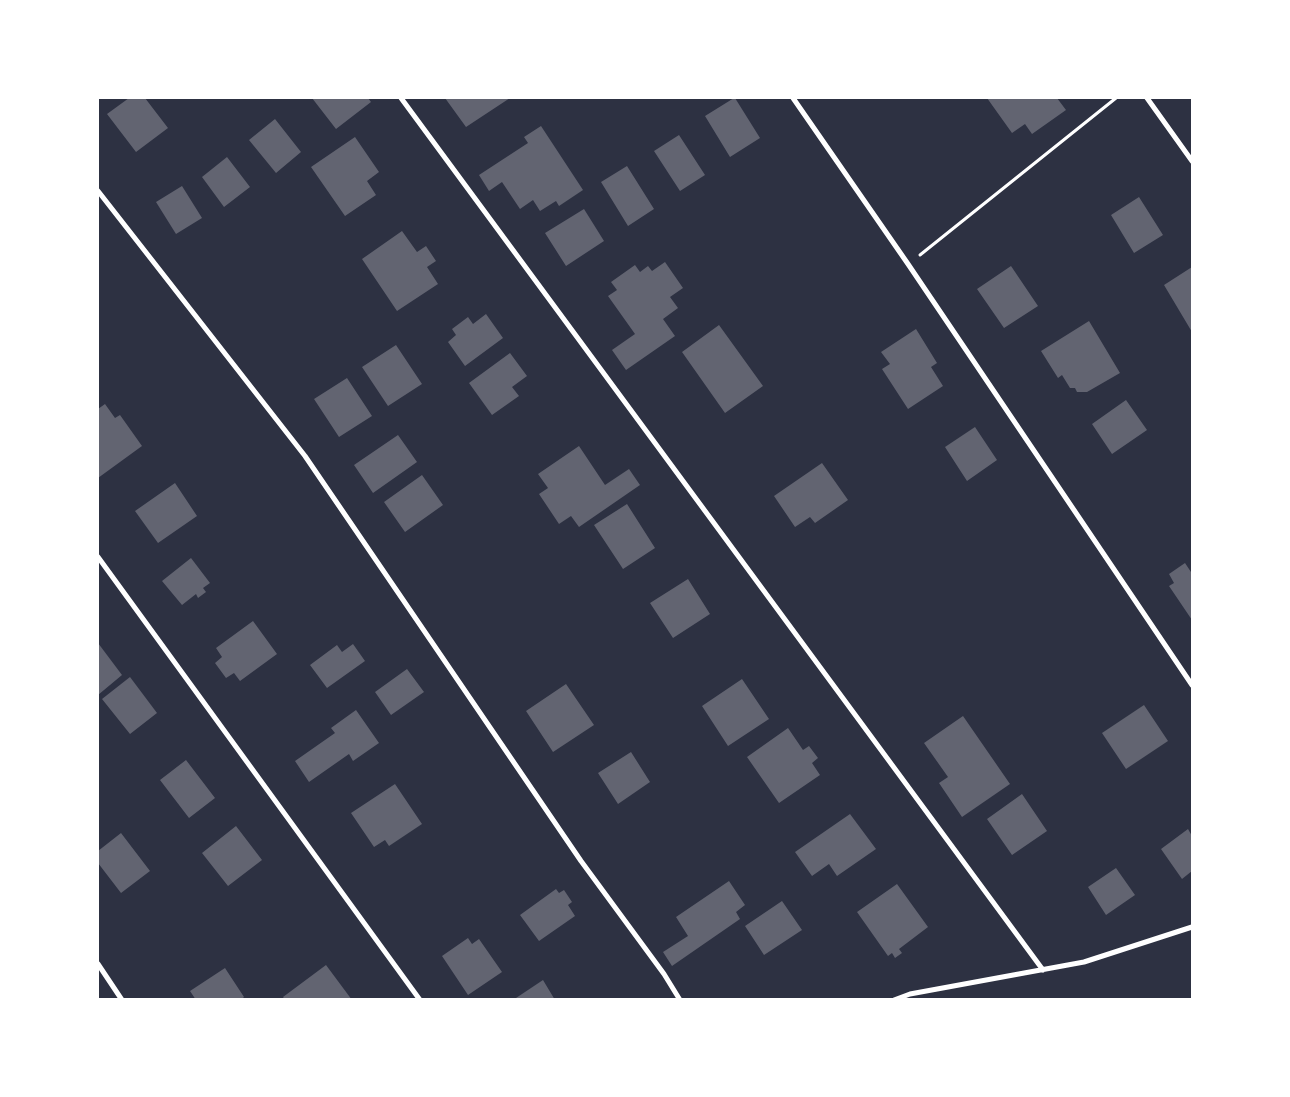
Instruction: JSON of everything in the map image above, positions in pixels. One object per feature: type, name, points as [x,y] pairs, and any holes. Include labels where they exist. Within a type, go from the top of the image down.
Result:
[{"type":"street","points":[[401,98],[1043,970]]},
{"type":"street","points":[[793,98],[908,264],[1192,685]]},
{"type":"street","points":[[1147,98],[1192,161]]},
{"type":"street","points":[[98,191],[304,456],[581,861],[664,974],[680,1000]]},
{"type":"street","points":[[98,557],[420,1000]]},
{"type":"street","points":[[894,1000],[910,994],[1084,962],[1192,926]]},
{"type":"street","points":[[98,964],[122,1000]]},
{"type":"path","points":[[908,264],[1116,98]]},
{"type":"building","points":[[129,98],[145,98],[168,128],[136,152],[107,114]]},
{"type":"building","points":[[312,98],[368,98],[371,102],[336,129]]},
{"type":"building","points":[[445,98],[510,98],[466,127]]},
{"type":"building","points":[[734,98],[760,138],[730,157],[705,116]]},
{"type":"building","points":[[987,98],[1057,98],[1066,110],[1032,134],[1025,124],[1012,133]]},
{"type":"building","points":[[275,119],[301,152],[276,173],[249,140]]},
{"type":"building","points":[[541,126],[583,190],[559,206],[556,201],[540,211],[533,200],[520,209],[502,182],[489,191],[479,175],[528,143],[524,137]]},
{"type":"building","points":[[679,135],[705,175],[680,191],[654,151]]},
{"type":"building","points":[[355,137],[379,172],[367,181],[376,195],[345,216],[311,167]]},
{"type":"building","points":[[227,157],[250,187],[224,207],[202,177]]},
{"type":"building","points":[[627,166],[654,209],[628,226],[601,182]]},
{"type":"building","points":[[182,186],[202,218],[176,234],[156,202]]},
{"type":"building","points":[[1139,197],[1163,235],[1134,253],[1111,215]]},
{"type":"building","points":[[584,209],[604,241],[566,266],[545,233]]},
{"type":"building","points":[[402,231],[417,252],[426,246],[436,261],[427,267],[438,284],[397,311],[362,259]]},
{"type":"building","points":[[665,262],[683,288],[670,297],[678,308],[663,319],[675,336],[626,370],[612,350],[635,334],[608,296],[617,290],[611,282],[635,265],[640,272],[648,266],[652,271]]},
{"type":"building","points":[[1011,266],[1038,306],[1004,328],[977,289]]},
{"type":"building","points":[[1192,267],[1192,332],[1164,285]]},
{"type":"building","points":[[486,314],[503,338],[465,366],[448,342],[456,335],[452,329],[468,317],[473,324]]},
{"type":"building","points":[[1089,321],[1120,373],[1087,392],[1077,392],[1075,388],[1070,388],[1062,375],[1058,378],[1041,351]]},
{"type":"building","points":[[719,325],[763,386],[725,413],[682,352]]},
{"type":"building","points":[[916,329],[937,363],[931,367],[943,386],[908,409],[882,369],[890,364],[881,352]]},
{"type":"building","points":[[396,345],[422,384],[388,406],[362,367]]},
{"type":"building","points":[[510,353],[527,376],[512,387],[519,396],[492,415],[469,383]]},
{"type":"building","points":[[347,378],[372,416],[339,437],[314,399]]},
{"type":"building","points":[[1126,400],[1147,430],[1112,454],[1092,424]]},
{"type":"building","points":[[105,404],[115,418],[120,415],[142,446],[98,478],[98,409]]},
{"type":"building","points":[[975,427],[997,460],[967,481],[945,447]]},
{"type":"building","points":[[398,435],[417,462],[373,493],[354,465]]},
{"type":"building","points":[[579,446],[605,485],[629,469],[640,485],[579,527],[571,516],[559,524],[539,494],[548,488],[538,474]]},
{"type":"building","points":[[822,463],[848,500],[815,523],[810,517],[795,527],[774,496]]},
{"type":"building","points":[[422,475],[443,505],[405,532],[384,502]]},
{"type":"building","points":[[175,483],[197,516],[158,543],[135,511]]},
{"type":"building","points":[[627,504],[655,548],[623,569],[594,525]]},
{"type":"building","points":[[191,558],[210,583],[203,588],[206,592],[198,598],[196,594],[182,605],[162,581]]},
{"type":"building","points":[[1185,563],[1192,571],[1192,620],[1169,586],[1174,583],[1169,574]]},
{"type":"building","points":[[688,579],[710,614],[673,638],[650,603]]},
{"type":"building","points":[[253,621],[277,654],[240,681],[234,673],[226,678],[215,663],[222,657],[216,648]]},
{"type":"building","points":[[98,643],[122,675],[98,695]]},
{"type":"building","points":[[353,644],[365,661],[327,688],[310,665],[337,645],[342,652]]},
{"type":"building","points":[[407,669],[424,692],[391,715],[375,692]]},
{"type":"building","points":[[130,677],[157,713],[130,734],[102,699]]},
{"type":"building","points":[[742,679],[769,719],[728,746],[702,706]]},
{"type":"building","points":[[566,684],[594,725],[553,752],[526,711]]},
{"type":"building","points":[[1144,705],[1168,741],[1126,769],[1102,733]]},
{"type":"building","points":[[356,710],[379,743],[353,761],[349,754],[309,782],[295,761],[335,733],[331,728]]},
{"type":"building","points":[[963,716],[1010,784],[962,817],[939,783],[948,777],[924,743]]},
{"type":"building","points":[[788,728],[803,750],[809,746],[818,758],[812,763],[820,775],[779,803],[747,757]]},
{"type":"building","points":[[631,752],[650,782],[618,804],[598,773]]},
{"type":"building","points":[[186,760],[215,798],[189,818],[160,780]]},
{"type":"building","points":[[395,784],[422,824],[389,846],[385,840],[374,847],[351,813]]},
{"type":"building","points":[[1022,794],[1047,831],[1012,855],[987,819]]},
{"type":"building","points":[[850,814],[876,849],[837,876],[829,864],[812,876],[795,852]]},
{"type":"building","points":[[236,826],[262,860],[228,886],[202,853]]},
{"type":"building","points":[[1188,829],[1192,836],[1192,871],[1182,879],[1161,849]]},
{"type":"building","points":[[121,833],[150,871],[121,893],[98,863],[98,851]]},
{"type":"building","points":[[1116,868],[1135,895],[1106,915],[1088,887]]},
{"type":"building","points":[[729,881],[745,905],[736,912],[740,919],[672,966],[663,952],[688,936],[676,917]]},
{"type":"building","points":[[897,884],[928,927],[899,949],[902,953],[895,958],[892,953],[888,956],[857,912]]},
{"type":"building","points":[[556,889],[559,893],[564,890],[572,902],[568,905],[575,916],[539,941],[520,915]]},
{"type":"building","points":[[782,901],[802,930],[764,955],[745,926]]},
{"type":"building","points":[[468,938],[472,944],[479,939],[502,972],[468,995],[442,956]]},
{"type":"building","points":[[326,965],[352,1000],[285,1000],[283,997]]},
{"type":"building","points":[[225,968],[244,997],[241,1000],[196,1000],[190,991]]},
{"type":"building","points":[[543,980],[555,1000],[513,1000]]}]
